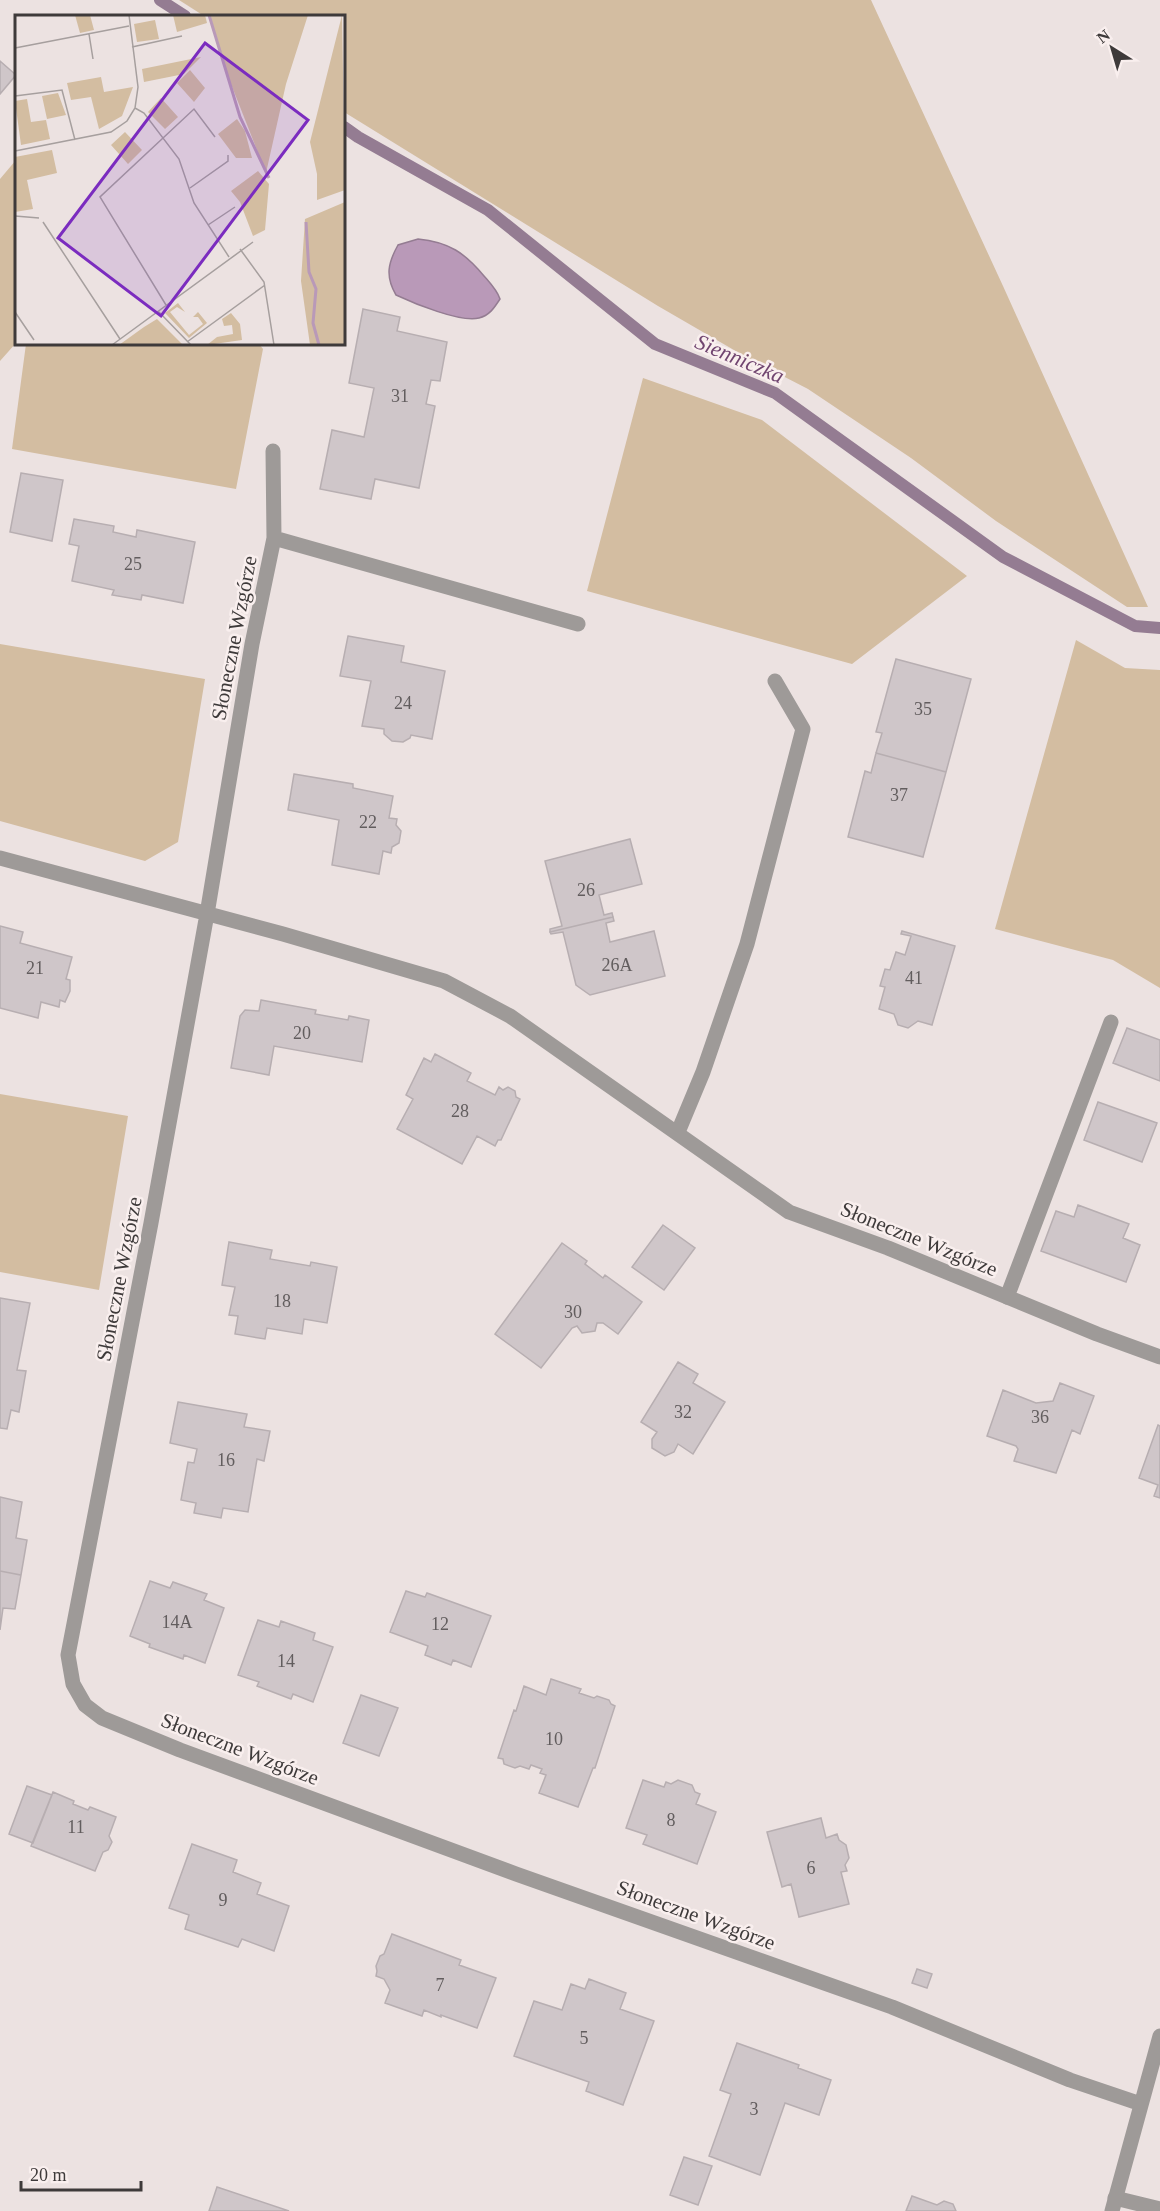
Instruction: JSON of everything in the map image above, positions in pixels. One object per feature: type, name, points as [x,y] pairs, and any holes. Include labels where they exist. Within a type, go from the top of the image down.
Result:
[{"type":"street","points":[[273,450],[274,538]]},
{"type":"street","name":"Słoneczne Wzgórze","points":[[579,624],[274,538],[252,644],[207,914],[69,1655],[73,1684],[85,1705],[102,1718],[180,1750],[516,1874],[892,2007],[1070,2080],[1141,2104]]},
{"type":"street","points":[[678,1132],[703,1072],[747,944],[803,729],[775,681]]},
{"type":"street","name":"Słoneczne Wzgórze","points":[[0,858],[282,934],[444,981],[510,1016],[789,1212],[888,1248],[1160,1356]]},
{"type":"street","points":[[1007,1297],[1111,1022]]},
{"type":"street","points":[[1160,2036],[1114,2204],[1160,2209]]},
{"type":"shaded area","points":[[179,0],[871,0],[1148,607],[1127,607],[996,521],[911,458],[808,389],[746,357],[658,306],[345,113],[345,15],[202,15]]},
{"type":"shaded area","points":[[15,161],[15,344],[0,361],[0,179]]},
{"type":"shaded area","points":[[418,239],[447,246],[470,261],[499,296],[500,299],[491,311],[479,318],[461,318],[396,295],[389,276],[392,258],[398,245]]},
{"type":"shaded area","points":[[26,345],[260,345],[263,349],[236,489],[12,449]]},
{"type":"shaded area","points":[[643,378],[762,420],[967,576],[852,664],[587,591]]},
{"type":"shaded area","points":[[1076,640],[1125,668],[1160,670],[1160,988],[1113,960],[995,929]]},
{"type":"shaded area","points":[[0,644],[205,679],[178,842],[145,861],[0,821]]},
{"type":"shaded area","points":[[0,1094],[128,1116],[99,1290],[0,1272]]},
{"type":"building","points":[[0,61],[15,76],[0,94]]},
{"type":"building","points":[[363,309],[400,317],[397,331],[447,342],[440,381],[431,380],[426,404],[435,406],[419,488],[375,479],[371,499],[320,489],[332,430],[364,437],[374,388],[349,383]]},
{"type":"building","points":[[21,473],[63,480],[52,541],[10,532]]},
{"type":"building","points":[[74,519],[114,526],[113,532],[136,537],[137,530],[195,542],[183,603],[142,595],[141,600],[112,595],[114,590],[72,581],[79,546],[69,544]]},
{"type":"building","points":[[348,636],[404,646],[401,662],[445,671],[432,739],[411,735],[403,742],[392,741],[384,734],[384,729],[362,726],[371,681],[340,676]]},
{"type":"building","points":[[896,659],[971,679],[946,772],[876,753],[882,733],[876,732]]},
{"type":"building","points":[[876,753],[946,772],[923,857],[848,837],[865,771],[871,773]]},
{"type":"building","points":[[294,774],[353,784],[353,788],[393,796],[389,818],[397,819],[396,825],[401,831],[399,843],[392,847],[391,853],[383,851],[379,874],[332,865],[339,820],[288,810]]},
{"type":"building","points":[[630,839],[642,884],[599,895],[604,915],[612,913],[613,917],[550,932],[550,929],[562,926],[545,861]]},
{"type":"building","points":[[613,917],[614,921],[606,923],[610,942],[654,931],[665,976],[590,995],[576,985],[563,932],[551,934],[550,932]]},
{"type":"building","points":[[0,926],[23,932],[20,943],[72,957],[66,979],[70,980],[70,991],[65,1002],[60,1000],[59,1007],[41,1002],[38,1018],[0,1008]]},
{"type":"building","points":[[902,931],[955,946],[932,1025],[918,1021],[908,1028],[898,1025],[894,1014],[879,1009],[885,987],[880,986],[885,969],[890,970],[896,952],[905,955],[911,936],[901,934]]},
{"type":"building","points":[[261,1000],[316,1010],[315,1014],[348,1020],[349,1016],[369,1020],[362,1062],[274,1046],[269,1075],[231,1068],[240,1016],[245,1010],[259,1011]]},
{"type":"building","points":[[1127,1028],[1160,1040],[1160,1081],[1113,1063]]},
{"type":"building","points":[[435,1054],[471,1073],[467,1081],[495,1095],[499,1087],[503,1090],[508,1087],[515,1091],[516,1097],[520,1099],[501,1140],[498,1140],[495,1146],[477,1136],[462,1164],[397,1129],[413,1099],[406,1095],[424,1058],[431,1062]]},
{"type":"building","points":[[1098,1102],[1157,1123],[1142,1162],[1084,1140]]},
{"type":"building","points":[[1078,1205],[1129,1224],[1123,1238],[1140,1245],[1126,1282],[1041,1251],[1056,1211],[1074,1217]]},
{"type":"building","points":[[663,1225],[695,1248],[664,1290],[632,1267]]},
{"type":"building","points":[[229,1242],[272,1250],[270,1259],[310,1266],[311,1262],[337,1267],[327,1323],[304,1319],[302,1334],[267,1328],[265,1339],[235,1334],[238,1316],[229,1315],[235,1287],[222,1285]]},
{"type":"building","points":[[562,1243],[587,1261],[585,1264],[603,1278],[605,1275],[642,1302],[618,1334],[603,1323],[597,1323],[595,1331],[582,1333],[577,1326],[572,1328],[541,1368],[495,1334]]},
{"type":"building","points":[[0,1298],[30,1303],[17,1370],[26,1371],[19,1412],[11,1410],[7,1429],[0,1428]]},
{"type":"building","points":[[678,1362],[698,1374],[693,1383],[725,1402],[693,1454],[678,1444],[674,1452],[665,1456],[652,1448],[652,1439],[657,1432],[641,1422]]},
{"type":"building","points":[[1060,1383],[1094,1396],[1080,1434],[1072,1430],[1056,1473],[1014,1461],[1018,1449],[1016,1446],[987,1436],[1003,1390],[1036,1403],[1053,1401]]},
{"type":"building","points":[[178,1402],[247,1414],[244,1427],[270,1431],[264,1461],[257,1459],[248,1512],[223,1508],[221,1518],[194,1513],[196,1503],[181,1500],[188,1462],[194,1463],[197,1449],[170,1443]]},
{"type":"building","points":[[1158,1425],[1160,1426],[1160,1498],[1154,1496],[1158,1485],[1139,1478]]},
{"type":"building","points":[[0,1497],[22,1502],[16,1538],[27,1540],[21,1575],[0,1571]]},
{"type":"building","points":[[0,1571],[21,1575],[15,1609],[3,1608],[0,1630]]},
{"type":"building","points":[[150,1581],[170,1588],[173,1582],[207,1594],[204,1600],[224,1608],[205,1663],[184,1655],[183,1659],[149,1647],[150,1644],[130,1636]]},
{"type":"building","points":[[406,1591],[425,1597],[427,1593],[491,1616],[471,1667],[453,1660],[451,1665],[425,1655],[428,1646],[390,1632]]},
{"type":"building","points":[[258,1620],[279,1627],[281,1621],[315,1633],[313,1640],[333,1647],[313,1702],[293,1694],[291,1699],[257,1686],[259,1682],[238,1675]]},
{"type":"building","points":[[551,1679],[581,1689],[579,1693],[609,1700],[615,1706],[595,1768],[593,1768],[578,1807],[539,1793],[546,1775],[540,1773],[542,1769],[531,1765],[529,1769],[520,1766],[515,1768],[504,1764],[503,1759],[498,1758],[524,1686],[546,1695]]},
{"type":"building","points":[[361,1695],[398,1708],[379,1756],[343,1743]]},
{"type":"building","points":[[643,1780],[664,1787],[666,1782],[671,1784],[678,1780],[692,1785],[695,1792],[700,1794],[696,1804],[716,1812],[697,1864],[643,1844],[647,1835],[626,1828]]},
{"type":"building","points":[[27,1786],[52,1795],[33,1843],[9,1834]]},
{"type":"building","points":[[53,1792],[88,1810],[90,1807],[116,1817],[109,1836],[112,1842],[108,1850],[103,1852],[95,1871],[31,1846]]},
{"type":"building","points":[[821,1818],[826,1838],[837,1834],[839,1840],[846,1845],[849,1858],[845,1865],[847,1871],[841,1872],[849,1904],[799,1917],[791,1884],[782,1887],[767,1832]]},
{"type":"building","points":[[192,1844],[237,1860],[233,1872],[261,1883],[257,1894],[289,1906],[274,1951],[242,1939],[238,1947],[185,1929],[189,1915],[169,1908]]},
{"type":"building","points":[[392,1934],[461,1960],[459,1965],[496,1978],[477,2028],[424,2010],[422,2016],[385,2003],[390,1990],[384,1979],[376,1976],[376,1966]]},
{"type":"building","points":[[917,1969],[932,1974],[927,1988],[912,1983]]},
{"type":"building","points":[[589,1979],[626,1993],[620,2009],[654,2021],[623,2105],[586,2091],[589,2082],[514,2056],[534,2001],[562,2010],[571,1984],[585,1989]]},
{"type":"building","points":[[737,2043],[799,2065],[798,2068],[831,2080],[819,2115],[785,2103],[760,2175],[709,2156],[731,2094],[720,2090]]},
{"type":"building","points":[[684,2157],[712,2166],[698,2205],[670,2195]]},
{"type":"building","points":[[217,2187],[289,2211],[209,2211]]},
{"type":"building","points":[[912,2196],[937,2205],[944,2201],[953,2204],[956,2211],[906,2211]]},
{"type":"waterway","name":"Sienniczka","points":[[160,0],[183,15]]},
{"type":"waterway","name":"Sienniczka","points":[[345,128],[488,210],[655,344],[775,393],[1003,557],[1135,626],[1160,628]]}]
